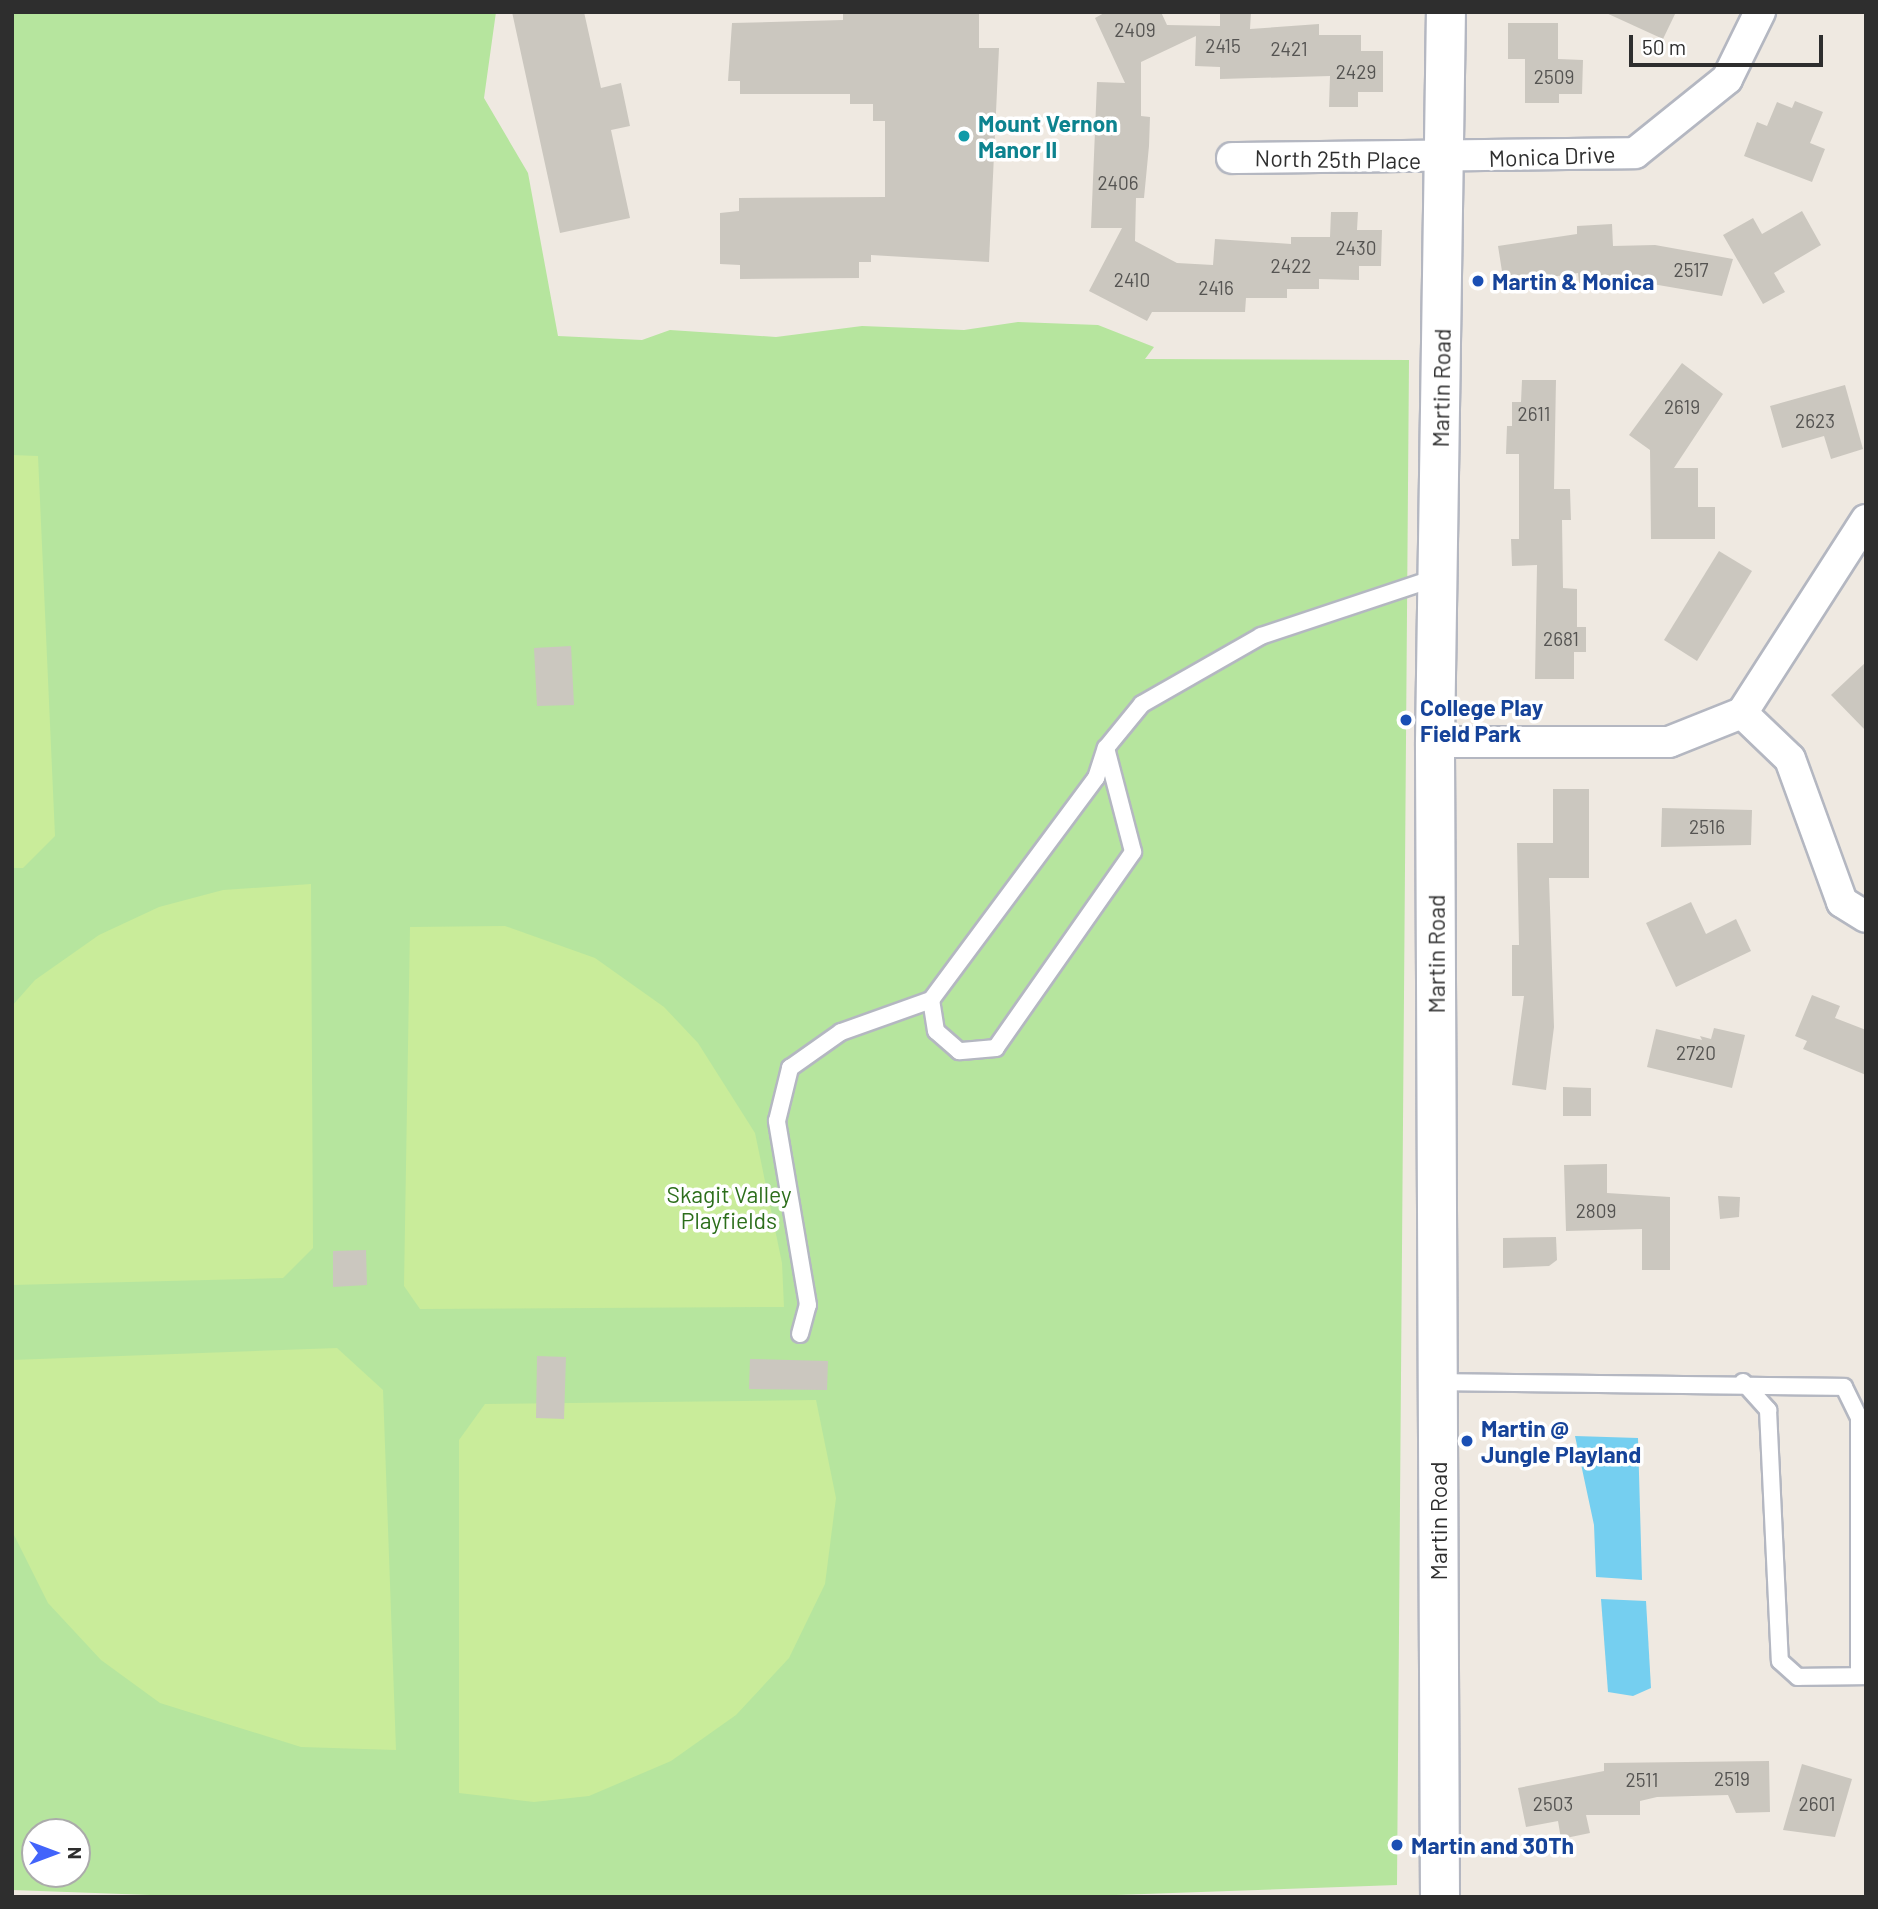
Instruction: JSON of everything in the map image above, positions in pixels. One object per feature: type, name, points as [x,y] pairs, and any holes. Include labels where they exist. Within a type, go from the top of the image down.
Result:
[{"type":"street","name":"Martin Road","points":[[1440,1897],[1434,741],[1446,12]]},
{"type":"street","name":"Monica Drive","points":[[1445,160],[1634,153],[1727,79],[1760,12]]},
{"type":"street","name":"North 25th Place","points":[[1232,158],[1445,160]]},
{"type":"street","points":[[1434,741],[1669,741],[1742,713],[1866,520]]},
{"type":"street","points":[[1742,713],[1790,759],[1842,902],[1866,917]]},
{"type":"lane","points":[[800,1334],[808,1305],[777,1121],[790,1068],[841,1032],[931,1000],[1096,778],[1106,748],[1142,704],[1261,635],[1438,577]]},
{"type":"lane","points":[[931,1000],[936,1031],[959,1051],[996,1048],[1133,852],[1106,748]]},
{"type":"lane","points":[[1438,1382],[1743,1382],[1844,1387],[1862,1424],[1863,1676],[1798,1677],[1780,1661],[1768,1410],[1743,1382]]},
{"type":"green space","name":"Skagit Valley Playfields","points":[[12,12],[496,12],[484,98],[528,173],[558,336],[642,340],[670,330],[776,337],[862,326],[964,330],[1018,322],[1098,325],[1154,347],[1145,359],[1409,360],[1397,1885],[1059,1897],[205,1897],[12,1890]]},
{"type":"green space","points":[[12,455],[38,456],[55,836],[23,868],[12,868]]},
{"type":"green space","points":[[311,884],[313,1248],[283,1278],[12,1285],[12,1006],[35,980],[99,935],[159,907],[223,890]]},
{"type":"green space","points":[[505,926],[595,958],[664,1007],[698,1043],[755,1133],[782,1263],[784,1307],[420,1309],[404,1286],[410,927]]},
{"type":"green space","points":[[337,1348],[383,1390],[396,1750],[301,1747],[160,1703],[101,1660],[48,1603],[12,1531],[12,1360]]},
{"type":"green space","points":[[816,1400],[836,1498],[825,1584],[789,1658],[736,1715],[671,1761],[589,1796],[534,1802],[459,1793],[459,1440],[485,1404]]},
{"type":"water","points":[[1575,1436],[1638,1438],[1642,1580],[1596,1577],[1594,1525]]},
{"type":"water","points":[[1601,1599],[1646,1601],[1651,1688],[1633,1696],[1608,1692]]},
{"type":"building","points":[[512,12],[584,12],[601,88],[621,83],[630,126],[611,130],[630,218],[560,233]]},
{"type":"building","name":"Mount Vernon Manor II","points":[[843,12],[979,12],[979,48],[999,48],[989,262],[871,255],[871,262],[859,262],[859,278],[740,279],[740,265],[720,264],[720,213],[739,211],[739,198],[885,197],[885,121],[873,121],[873,104],[850,104],[850,94],[740,94],[740,81],[728,81],[732,23],[843,20]]},
{"type":"building","points":[[1106,12],[1161,12],[1167,25],[1220,26],[1220,12],[1251,12],[1250,29],[1319,24],[1319,35],[1361,35],[1361,51],[1383,51],[1383,92],[1358,92],[1358,107],[1329,107],[1330,76],[1220,79],[1220,67],[1195,66],[1196,36],[1141,62],[1141,116],[1150,117],[1144,198],[1136,198],[1135,241],[1177,263],[1213,265],[1215,239],[1291,244],[1291,237],[1330,237],[1331,212],[1358,212],[1357,230],[1382,230],[1381,266],[1359,266],[1359,280],[1319,279],[1319,289],[1287,289],[1287,298],[1246,298],[1245,312],[1152,312],[1147,321],[1089,291],[1122,228],[1091,228],[1097,82],[1125,83],[1095,18]]},
{"type":"building","points":[[1604,12],[1676,12],[1663,39]]},
{"type":"building","points":[[1508,23],[1558,23],[1558,59],[1583,60],[1582,94],[1559,94],[1559,103],[1525,103],[1525,59],[1508,59]]},
{"type":"building","points":[[1795,101],[1823,112],[1810,143],[1825,149],[1812,182],[1744,156],[1757,122],[1767,126],[1777,102],[1792,108]]},
{"type":"building","points":[[1802,211],[1821,245],[1774,273],[1785,292],[1763,304],[1723,235],[1753,218],[1762,234]]},
{"type":"building","points":[[1612,224],[1613,246],[1655,245],[1733,259],[1722,296],[1635,281],[1579,283],[1578,273],[1504,284],[1498,246],[1577,234],[1577,226]]},
{"type":"building","points":[[1682,363],[1723,394],[1674,468],[1698,468],[1698,507],[1715,507],[1715,539],[1651,539],[1650,450],[1629,435]]},
{"type":"building","points":[[1522,380],[1556,380],[1554,489],[1570,489],[1571,520],[1562,520],[1563,588],[1577,589],[1577,627],[1586,627],[1586,652],[1574,652],[1574,679],[1535,679],[1537,565],[1512,566],[1511,539],[1519,539],[1519,454],[1506,454],[1507,426],[1512,426],[1512,402],[1521,402]]},
{"type":"building","points":[[1845,385],[1863,449],[1831,459],[1824,436],[1782,448],[1770,406]]},
{"type":"building","points":[[1719,551],[1752,571],[1697,661],[1664,640]]},
{"type":"building","points":[[571,646],[574,705],[537,706],[534,648]]},
{"type":"building","points":[[1866,662],[1866,731],[1831,695]]},
{"type":"building","points":[[1553,789],[1589,789],[1589,878],[1549,878],[1554,1027],[1546,1090],[1512,1085],[1524,996],[1512,996],[1512,945],[1519,945],[1517,843],[1553,843]]},
{"type":"building","points":[[1662,808],[1752,810],[1751,845],[1661,847]]},
{"type":"building","points":[[1691,902],[1706,934],[1736,919],[1751,951],[1676,987],[1646,923]]},
{"type":"building","points":[[1812,995],[1840,1006],[1835,1018],[1866,1030],[1866,1075],[1803,1049],[1807,1041],[1795,1036]]},
{"type":"building","points":[[1714,1028],[1745,1035],[1732,1088],[1647,1067],[1656,1029],[1702,1040],[1700,1036],[1711,1039]]},
{"type":"building","points":[[1563,1087],[1591,1088],[1591,1116],[1563,1116]]},
{"type":"building","points":[[1607,1164],[1607,1193],[1670,1197],[1670,1270],[1642,1270],[1642,1229],[1566,1231],[1564,1165]]},
{"type":"building","points":[[1718,1196],[1740,1197],[1739,1217],[1720,1219]]},
{"type":"building","points":[[1556,1237],[1557,1260],[1549,1266],[1503,1268],[1503,1238]]},
{"type":"building","points":[[366,1250],[367,1285],[333,1287],[333,1251]]},
{"type":"building","points":[[537,1356],[566,1357],[564,1419],[536,1418]]},
{"type":"building","points":[[750,1359],[828,1361],[827,1390],[749,1389]]},
{"type":"building","points":[[1769,1761],[1770,1812],[1736,1813],[1728,1795],[1657,1797],[1640,1801],[1640,1815],[1586,1815],[1590,1833],[1561,1839],[1558,1821],[1526,1827],[1518,1788],[1604,1771],[1604,1763]]},
{"type":"building","points":[[1802,1764],[1852,1779],[1835,1837],[1783,1830]]},
{"type":"place","name":"Mount Vernon Manor II","points":[[964,136]]},
{"type":"place","name":"Martin & Monica","points":[[1478,281]]},
{"type":"place","name":"College Play Field Park","points":[[1406,720]]},
{"type":"place","name":"Martin @ Jungle Playland","points":[[1467,1441]]},
{"type":"place","name":"Martin and 30Th","points":[[1397,1845]]}]
